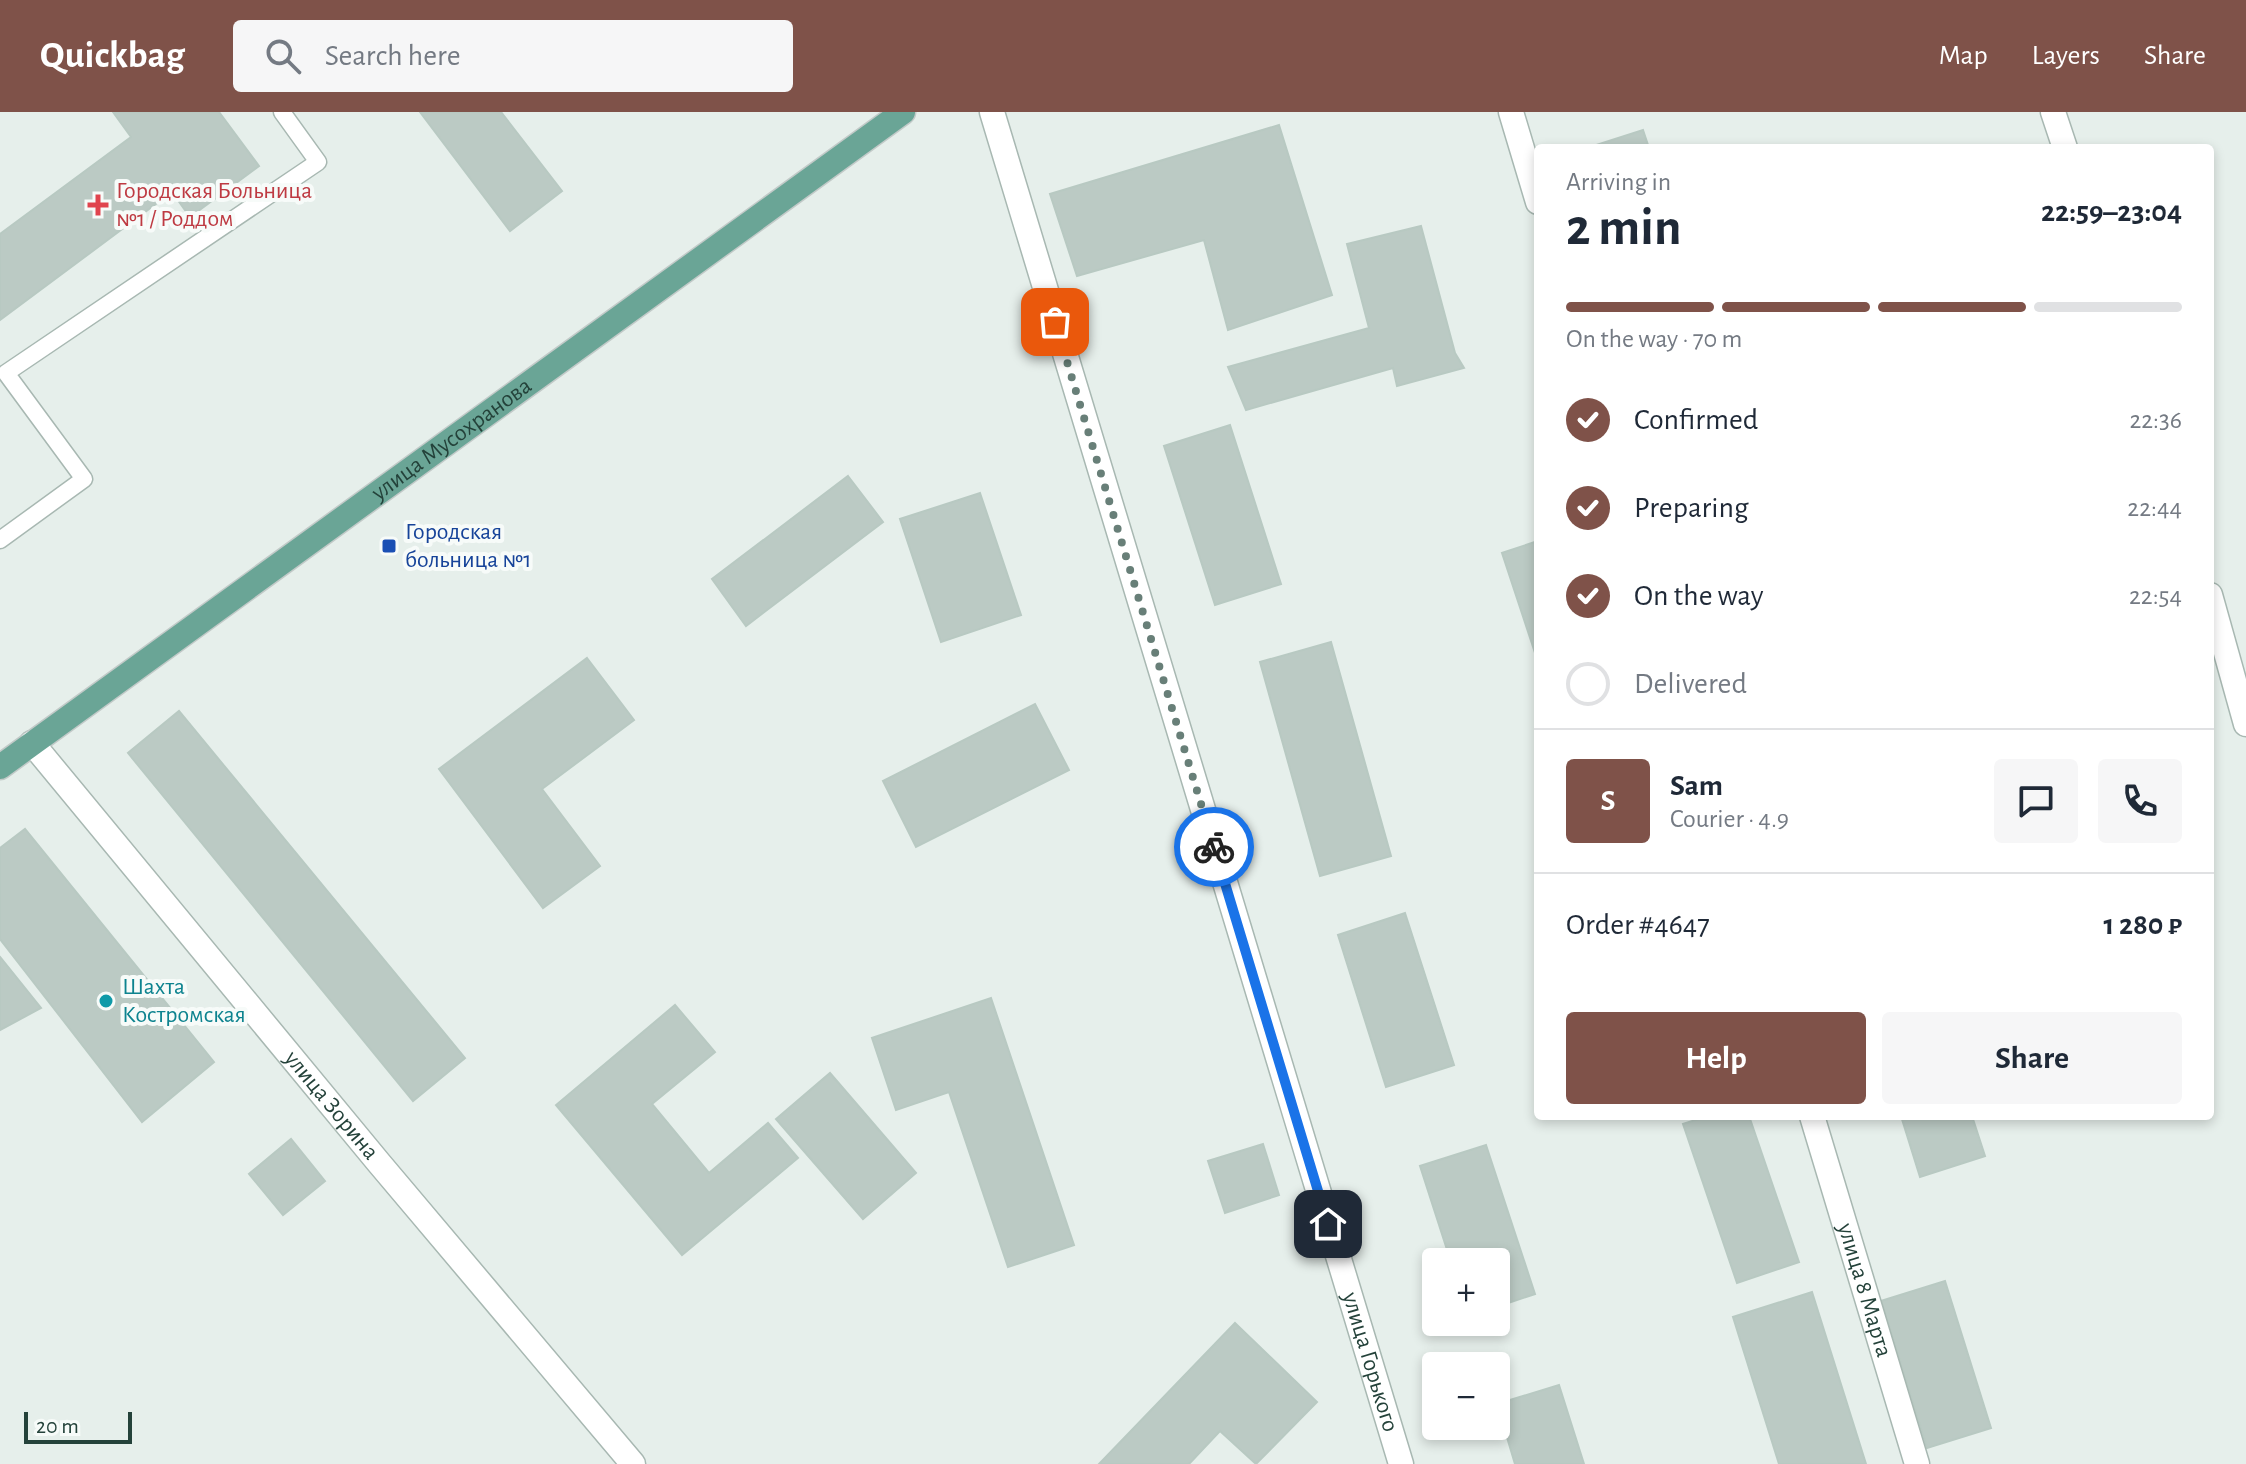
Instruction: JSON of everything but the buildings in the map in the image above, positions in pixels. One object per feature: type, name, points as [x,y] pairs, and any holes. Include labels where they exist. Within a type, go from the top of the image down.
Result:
[{"type":"main road","name":"улица Мусохранова","points":[[0,767],[903,112]]},
{"type":"street","name":"улица Горького","points":[[992,112],[1401,1464]]},
{"type":"street","points":[[1511,112],[1534,189]]},
{"type":"street","points":[[2053,112],[2064,144]]},
{"type":"street","points":[[2214,609],[2246,724]]},
{"type":"street","name":"улица Зорина","points":[[32,743],[633,1464]]},
{"type":"street","name":"улица 8 Марта","points":[[1813,1120],[1917,1464]]},
{"type":"lane","points":[[0,540],[84,479],[6,373],[318,162],[282,112]]},
{"type":"way so far","points":[[1055,322],[1214,847]]},
{"type":"place","name":"Городская Больница №1 / Роддом","points":[[98,205]]},
{"type":"place","name":"Городская больница №1","points":[[389,546]]},
{"type":"place","name":"Шахта Костромская","points":[[106,1001]]},
{"type":"route","points":[[1214,847],[1328,1224]]}]
